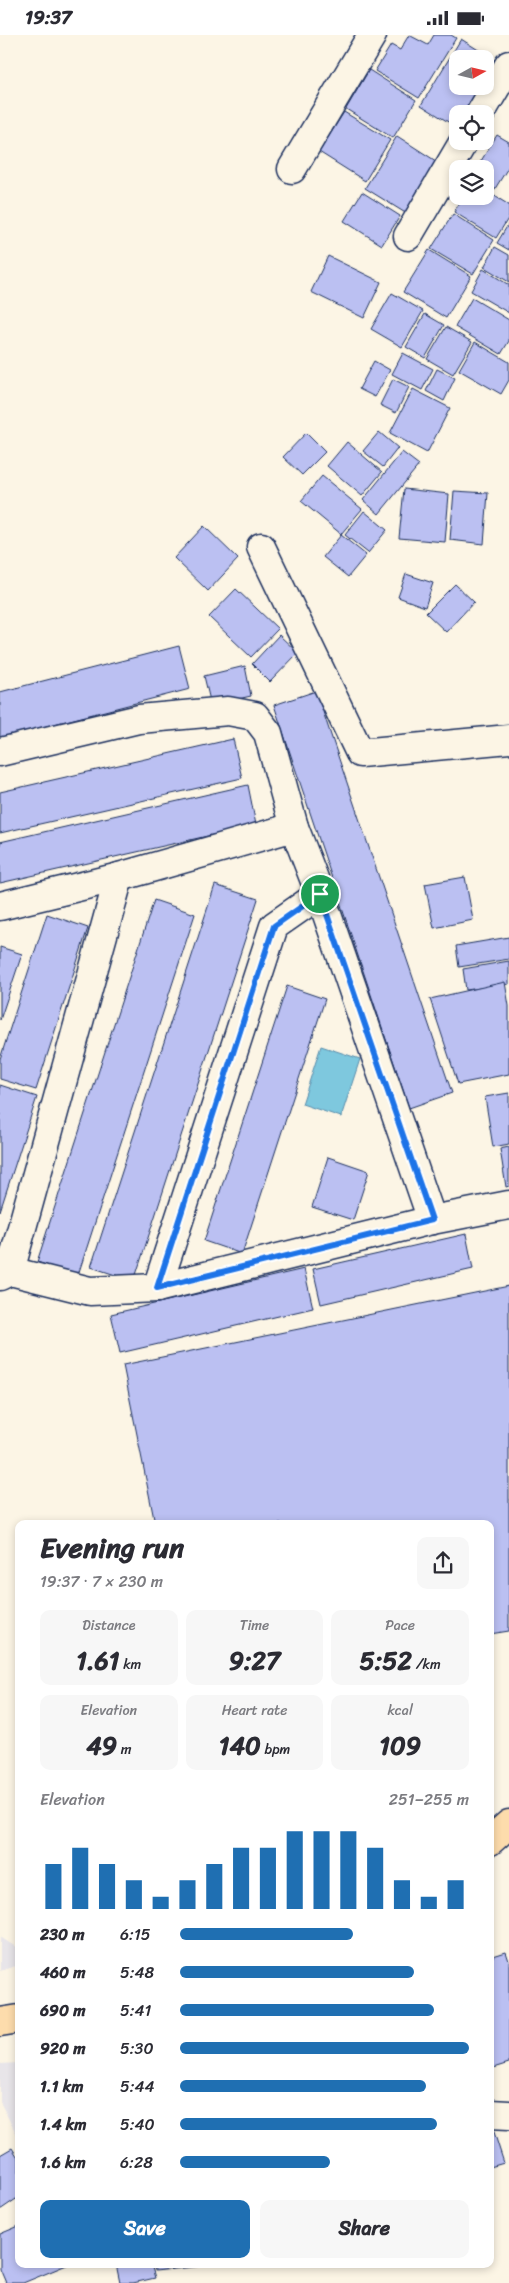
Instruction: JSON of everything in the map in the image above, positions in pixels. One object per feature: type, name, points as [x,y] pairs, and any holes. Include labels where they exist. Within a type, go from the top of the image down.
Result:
[{"type":"main road","points":[[494,1837],[509,1824]]},
{"type":"main road","points":[[0,2023],[15,2020]]},
{"type":"street","points":[[292,169],[372,35]]},
{"type":"street","points":[[485,105],[509,65]]},
{"type":"street","points":[[408,236],[459,150]]},
{"type":"street","points":[[261,547],[360,753],[509,739]]},
{"type":"street","points":[[0,752],[140,719],[228,711],[242,712],[255,716],[268,733],[294,827],[320,894],[432,1220]]},
{"type":"street","points":[[0,906],[119,877],[294,827]]},
{"type":"street","points":[[119,877],[5,1273],[90,1291],[157,1288],[432,1220],[509,1205]]},
{"type":"street","points":[[157,1288],[274,926],[320,894]]},
{"type":"street","points":[[494,2114],[509,2115]]},
{"type":"shaded area","points":[[0,1937],[15,1946],[15,1966],[0,1971]]},
{"type":"shaded area","points":[[15,2063],[15,2131],[0,2102],[0,2064]]},
{"type":"water","points":[[321,1046],[360,1059],[341,1117],[302,1104]]},
{"type":"building","points":[[409,35],[428,45],[434,35],[451,35],[456,38],[419,98],[375,71],[391,45],[400,50]]},
{"type":"building","points":[[461,39],[478,50],[454,50]]},
{"type":"building","points":[[449,59],[449,95],[479,95],[472,105],[449,105],[449,122],[421,105]]},
{"type":"building","points":[[494,60],[499,63],[494,71]]},
{"type":"building","points":[[369,70],[416,100],[393,138],[346,109]]},
{"type":"building","points":[[344,112],[390,140],[365,181],[319,152]]},
{"type":"building","points":[[497,135],[509,142],[509,166],[494,190],[494,160],[482,160],[488,150],[494,150],[494,140]]},
{"type":"building","points":[[397,136],[439,163],[407,214],[365,188]]},
{"type":"building","points":[[362,192],[400,216],[382,245],[344,221]]},
{"type":"building","points":[[494,196],[509,205],[509,217],[496,238],[454,212],[458,205],[494,205]]},
{"type":"building","points":[[453,214],[494,240],[473,274],[431,249]]},
{"type":"building","points":[[509,223],[509,250],[497,243]]},
{"type":"building","points":[[495,247],[509,255],[509,282],[484,267]]},
{"type":"building","points":[[429,250],[471,276],[446,318],[403,292]]},
{"type":"building","points":[[328,256],[381,282],[364,318],[311,292]]},
{"type":"building","points":[[483,269],[509,285],[509,313],[471,291]]},
{"type":"building","points":[[392,293],[423,311],[402,347],[371,329]]},
{"type":"building","points":[[472,298],[509,320],[509,341],[501,354],[455,327]]},
{"type":"building","points":[[425,314],[444,325],[425,358],[406,347]]},
{"type":"building","points":[[446,327],[472,342],[453,374],[427,359]]},
{"type":"building","points":[[475,342],[509,362],[509,380],[501,394],[459,370]]},
{"type":"building","points":[[403,353],[433,369],[422,390],[392,374]]},
{"type":"building","points":[[374,361],[390,370],[375,397],[359,389]]},
{"type":"building","points":[[437,369],[455,378],[444,401],[426,391]]},
{"type":"building","points":[[393,379],[409,387],[396,413],[380,405]]},
{"type":"building","points":[[413,389],[450,408],[427,453],[390,433]]},
{"type":"building","points":[[379,432],[398,448],[383,467],[363,451]]},
{"type":"building","points":[[306,433],[325,452],[302,475],[283,457]]},
{"type":"building","points":[[347,442],[382,472],[362,496],[327,466]]},
{"type":"building","points":[[402,452],[419,465],[379,514],[363,500]]},
{"type":"building","points":[[322,476],[362,509],[341,534],[301,501]]},
{"type":"building","points":[[404,489],[449,494],[445,542],[399,538]]},
{"type":"building","points":[[454,491],[488,493],[484,544],[450,540]]},
{"type":"building","points":[[364,511],[387,530],[368,553],[345,535]]},
{"type":"building","points":[[204,526],[238,559],[208,591],[174,558]]},
{"type":"building","points":[[341,535],[366,555],[348,577],[323,557]]},
{"type":"building","points":[[406,574],[433,583],[425,607],[398,597]]},
{"type":"building","points":[[455,584],[474,602],[446,632],[426,613]]},
{"type":"building","points":[[236,589],[278,629],[251,657],[209,617]]},
{"type":"building","points":[[279,635],[298,653],[270,682],[252,664]]},
{"type":"building","points":[[179,646],[190,689],[0,738],[0,692]]},
{"type":"building","points":[[245,666],[251,696],[211,705],[204,676]]},
{"type":"building","points":[[316,691],[452,1093],[409,1108],[274,705]]},
{"type":"building","points":[[233,739],[242,778],[0,833],[0,792]]},
{"type":"building","points":[[248,785],[256,825],[0,883],[0,842]]},
{"type":"building","points":[[465,877],[473,920],[434,928],[425,884]]},
{"type":"building","points":[[215,885],[258,899],[134,1281],[91,1267]]},
{"type":"building","points":[[154,900],[195,914],[78,1275],[37,1262]]},
{"type":"building","points":[[47,914],[88,928],[36,1090],[0,1079],[0,1059]]},
{"type":"building","points":[[509,937],[509,959],[459,967],[456,946]]},
{"type":"building","points":[[0,947],[22,954],[0,1020]]},
{"type":"building","points":[[509,961],[509,984],[466,990],[463,969]]},
{"type":"building","points":[[505,982],[509,1006],[509,1074],[458,1084],[430,999]]},
{"type":"building","points":[[287,986],[325,999],[242,1254],[204,1241]]},
{"type":"building","points":[[0,1085],[37,1097],[0,1211]]},
{"type":"building","points":[[509,1093],[509,1144],[493,1147],[485,1097]]},
{"type":"building","points":[[509,1147],[509,1186],[506,1187],[500,1149]]},
{"type":"building","points":[[328,1157],[369,1171],[353,1220],[312,1207]]},
{"type":"building","points":[[466,1234],[473,1269],[321,1304],[313,1269]]},
{"type":"building","points":[[304,1269],[313,1308],[120,1353],[111,1314]]},
{"type":"building","points":[[509,1286],[509,1631],[494,1633],[494,1520],[154,1520],[123,1365]]},
{"type":"building","points":[[506,1952],[509,1961],[509,2063],[494,2068],[494,1956]]},
{"type":"building","points":[[494,2132],[504,2163],[494,2166]]},
{"type":"building","points":[[12,2148],[15,2153],[15,2200],[0,2210],[0,2155]]},
{"type":"building","points":[[15,2228],[15,2268],[59,2268],[23,2283],[6,2283],[0,2269],[0,2234]]},
{"type":"building","points":[[117,2268],[152,2268],[155,2278],[133,2283],[120,2283]]},
{"type":"building","points":[[155,2268],[184,2268],[155,2271]]},
{"type":"route","points":[[320,894],[432,1220],[157,1288],[274,926],[320,894]]}]
